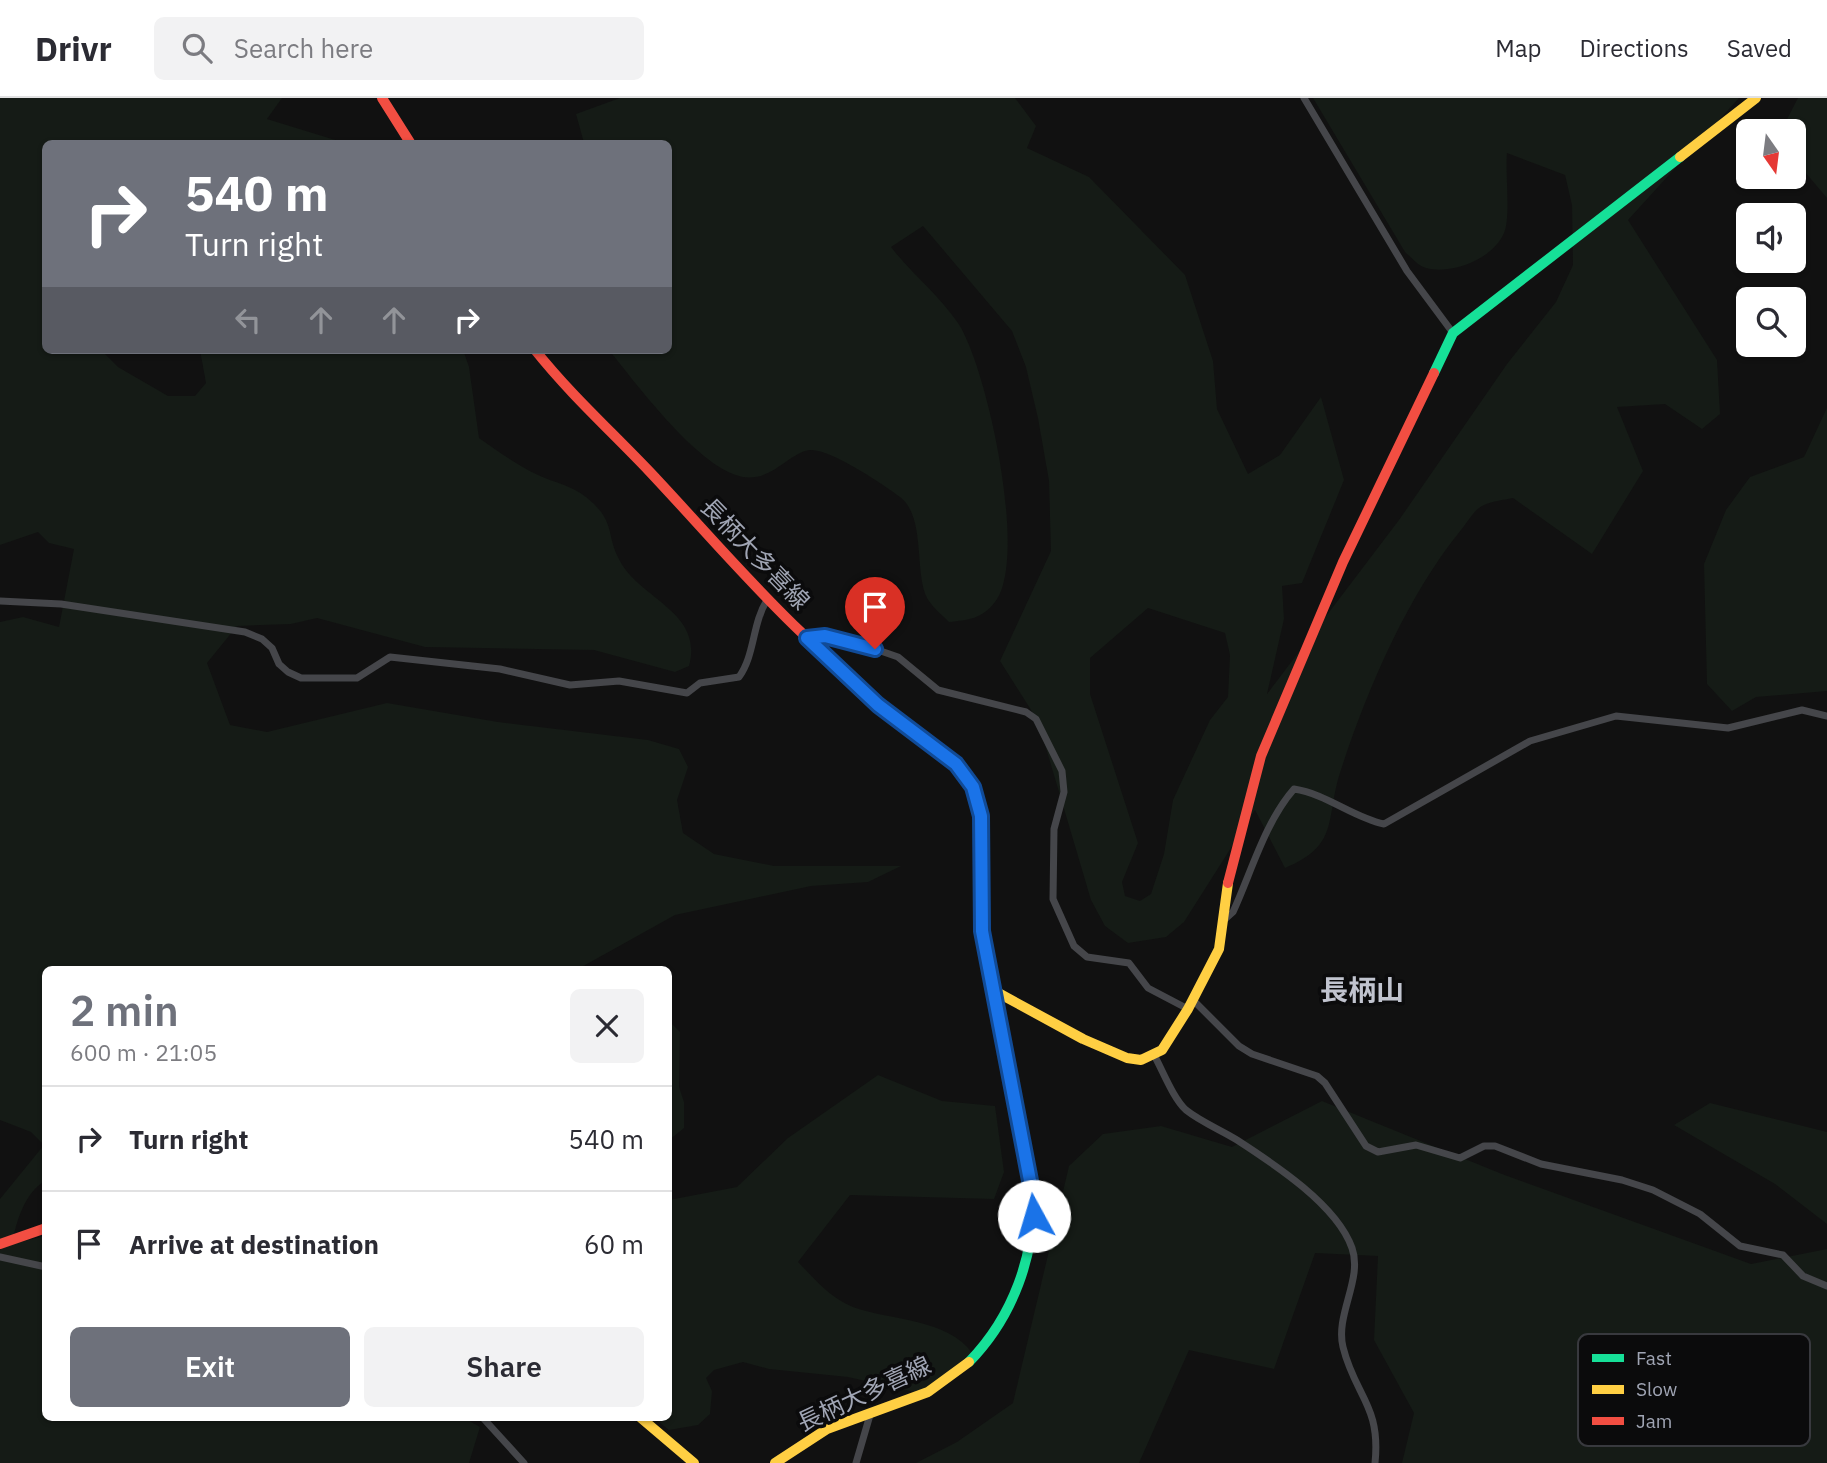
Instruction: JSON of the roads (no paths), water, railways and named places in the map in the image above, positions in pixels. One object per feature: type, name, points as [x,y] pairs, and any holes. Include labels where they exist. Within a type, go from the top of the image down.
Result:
[{"type":"main road","points":[[382,98],[408,140]]},
{"type":"main road","points":[[991,989],[1083,1039],[1128,1058],[1141,1060],[1154,1055],[1170,1041],[1219,949],[1226,890],[1261,756],[1343,562],[1453,333],[1756,98]]},
{"type":"main road","name":"長柄大多喜線","points":[[538,354],[568,392],[647,469],[767,600],[878,705],[956,764],[973,787],[981,816],[982,919],[991,989],[1032,1191],[1034,1216],[1025,1268],[1008,1309],[974,1356],[941,1385],[870,1415],[832,1427],[775,1463]]},
{"type":"main road","points":[[0,1244],[42,1229]]},
{"type":"main road","points":[[644,1421],[688,1461]]},
{"type":"street","points":[[1304,98],[1407,271],[1453,333]]},
{"type":"street","points":[[0,601],[61,604],[154,619],[205,623],[246,632],[262,639],[272,648],[279,664],[288,673],[302,678],[357,678],[390,657],[500,669],[570,685],[618,681],[687,693],[701,683],[739,677],[745,669],[757,616],[767,600]]},
{"type":"street","points":[[807,638],[825,636],[898,657],[938,690],[1026,712],[1036,719],[1062,771],[1065,792],[1054,829],[1053,899],[1074,946],[1087,957],[1129,963],[1148,988],[1191,1005],[1252,1054],[1317,1076],[1366,1146],[1378,1152],[1416,1145],[1460,1158],[1484,1146],[1495,1146],[1541,1164],[1622,1180],[1653,1190],[1700,1214],[1740,1245],[1783,1255],[1803,1276],[1827,1286]]},
{"type":"street","points":[[1222,922],[1233,912],[1272,825],[1294,789],[1313,792],[1372,821],[1384,824],[1530,741],[1616,716],[1728,728],[1802,710],[1827,716]]},
{"type":"street","points":[[1154,1055],[1185,1109],[1238,1140],[1307,1191],[1344,1232],[1353,1249],[1354,1263],[1341,1335],[1343,1349],[1374,1419],[1377,1436],[1375,1463]]},
{"type":"street","points":[[0,1257],[42,1265]]},
{"type":"street","points":[[856,1463],[870,1415]]},
{"type":"street","points":[[486,1421],[524,1463]]},
{"type":"district","name":"長柄山","points":[[1362,990]]}]
